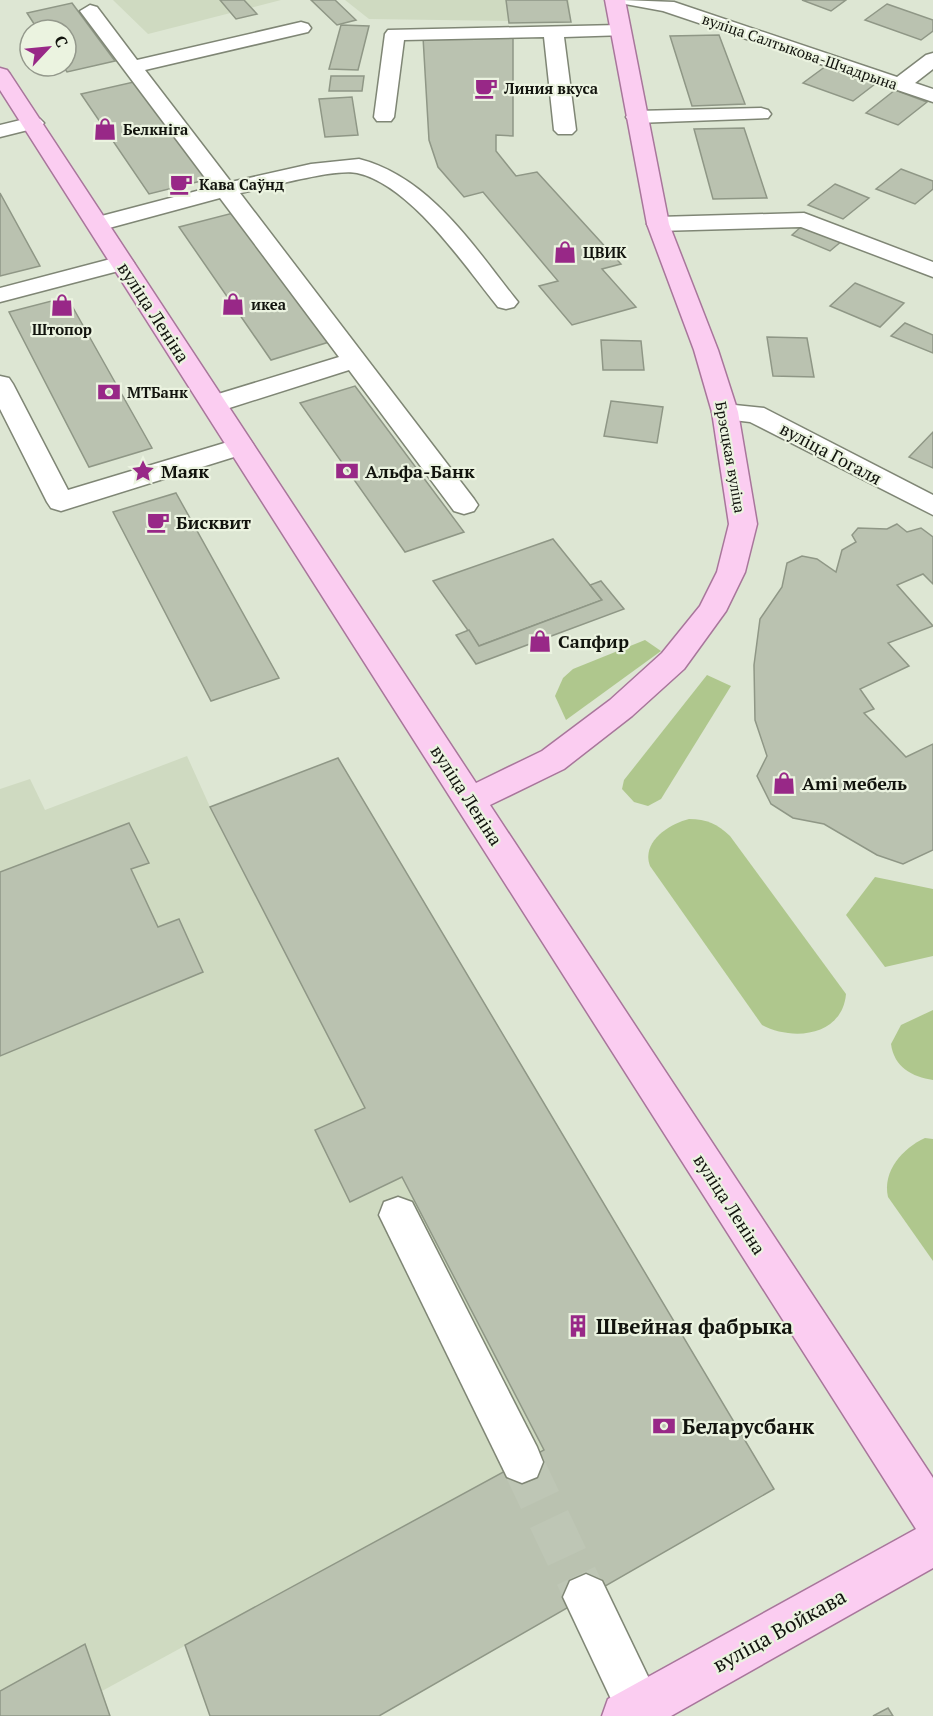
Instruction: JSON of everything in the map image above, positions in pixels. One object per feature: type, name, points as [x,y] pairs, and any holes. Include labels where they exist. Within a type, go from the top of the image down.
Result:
[{"type":"main road","name":"Брэсцкая вуліца","points":[[470,800],[553,760],[621,708],[673,661],[712,611],[731,572],[743,524],[725,412],[706,350],[658,224],[619,31],[615,0]]},
{"type":"main road","name":"вуліца Леніна","points":[[0,74],[933,1517]]},
{"type":"main road","name":"вуліца Войкава","points":[[636,1713],[933,1544]]},
{"type":"street","name":"вуліца Салтыкова-Шчадрына","points":[[632,0],[667,6],[933,96]]},
{"type":"street","points":[[90,11],[464,505]]},
{"type":"street","points":[[133,67],[301,28]]},
{"type":"street","points":[[553,31],[565,130]]},
{"type":"street","points":[[384,117],[395,34],[619,31]]},
{"type":"street","points":[[900,85],[933,59]]},
{"type":"street","points":[[636,117],[761,114]]},
{"type":"street","points":[[0,131],[33,123]]},
{"type":"street","points":[[98,224],[225,190],[311,171],[359,166],[400,185],[441,221],[506,302]]},
{"type":"street","points":[[658,224],[804,220],[933,270]]},
{"type":"street","points":[[0,295],[122,263]]},
{"type":"street","points":[[214,404],[354,360]]},
{"type":"street","points":[[0,384],[61,502],[241,446]]},
{"type":"street","name":"вуліца Гогаля","points":[[725,412],[755,414],[933,506]]},
{"type":"street","points":[[399,1215],[522,1462]]},
{"type":"street","points":[[586,1597],[636,1713]]},
{"type":"shaded area","points":[[113,0],[281,0],[148,34]]},
{"type":"shaded area","points":[[345,0],[569,0],[571,22],[369,19]]},
{"type":"shaded area","points":[[187,756],[210,807],[544,1450],[102,1691],[110,1716],[0,1716],[0,789],[30,779],[45,810]]},
{"type":"green space","points":[[645,640],[661,651],[566,720],[555,696],[563,678],[573,669]]},
{"type":"green space","points":[[707,675],[731,686],[661,799],[648,806],[634,802],[622,789],[624,780]]},
{"type":"green space","points":[[689,819],[711,823],[730,836],[846,994],[842,1008],[826,1027],[801,1034],[774,1030],[762,1025],[650,866],[649,849],[653,842],[665,830]]},
{"type":"green space","points":[[875,877],[933,889],[933,956],[885,967],[846,915]]},
{"type":"green space","points":[[933,1010],[933,1080],[905,1070],[896,1059],[891,1044],[901,1025]]},
{"type":"green space","points":[[925,1138],[933,1139],[933,1261],[888,1197],[887,1187],[891,1170],[902,1154]]},
{"type":"building","points":[[220,0],[244,0],[257,14],[236,19]]},
{"type":"building","points":[[311,0],[335,0],[356,20],[337,25]]},
{"type":"building","points":[[506,0],[567,0],[571,22],[509,23]]},
{"type":"building","points":[[802,0],[846,0],[831,11]]},
{"type":"building","points":[[72,3],[115,61],[78,69],[78,18],[30,18],[27,13]]},
{"type":"building","points":[[887,4],[933,20],[933,31],[921,40],[865,20]]},
{"type":"building","points":[[341,25],[369,26],[358,70],[329,69]]},
{"type":"building","points":[[719,35],[745,104],[692,106],[670,36]]},
{"type":"building","points":[[423,37],[513,37],[513,136],[496,135],[496,151],[516,176],[537,172],[621,264],[602,269],[636,307],[572,325],[539,286],[558,281],[483,192],[464,197],[438,167],[429,140]]},
{"type":"building","points":[[826,66],[875,84],[853,101],[803,83]]},
{"type":"building","points":[[331,76],[364,76],[362,91],[329,91]]},
{"type":"building","points":[[138,81],[209,179],[149,194],[81,94]]},
{"type":"building","points":[[895,90],[927,102],[898,125],[866,113]]},
{"type":"building","points":[[352,97],[358,135],[325,137],[319,99]]},
{"type":"building","points":[[744,128],[767,198],[713,199],[694,129]]},
{"type":"building","points":[[901,169],[933,181],[933,189],[915,204],[876,189]]},
{"type":"building","points":[[835,184],[869,198],[843,219],[808,205]]},
{"type":"building","points":[[0,193],[40,266],[0,276]]},
{"type":"building","points":[[233,213],[329,342],[271,360],[179,227]]},
{"type":"building","points":[[804,224],[843,240],[830,251],[792,235]]},
{"type":"building","points":[[855,283],[904,303],[880,327],[830,306]]},
{"type":"building","points":[[67,297],[152,448],[89,467],[9,312]]},
{"type":"building","points":[[905,323],[933,335],[933,353],[891,336]]},
{"type":"building","points":[[767,337],[807,338],[814,377],[773,376]]},
{"type":"building","points":[[601,340],[641,341],[644,370],[603,370]]},
{"type":"building","points":[[355,386],[464,532],[405,552],[300,403]]},
{"type":"building","points":[[611,401],[663,407],[657,443],[604,436]]},
{"type":"building","points":[[933,432],[933,468],[909,457]]},
{"type":"building","points":[[176,493],[279,678],[211,701],[113,512]]},
{"type":"building","points":[[897,524],[907,532],[921,528],[933,537],[933,584],[923,574],[897,585],[933,626],[888,643],[909,666],[860,689],[874,709],[864,713],[906,757],[933,744],[933,850],[903,864],[877,855],[824,824],[793,818],[771,804],[757,776],[767,756],[755,720],[754,665],[760,619],[782,587],[787,563],[802,556],[817,559],[836,572],[842,550],[856,542],[852,535],[858,528],[887,529]]},
{"type":"building","points":[[553,539],[602,600],[479,646],[433,581]]},
{"type":"building","points":[[601,581],[624,609],[476,664],[456,635],[469,630],[479,646],[602,600],[590,585]]},
{"type":"building","name":"Швейная фабрыка","points":[[338,758],[774,1489],[379,1716],[210,1716],[185,1645],[544,1450],[402,1177],[350,1202],[315,1130],[365,1108],[210,807]]},
{"type":"building","points":[[129,823],[149,863],[131,869],[158,927],[179,919],[203,972],[0,1056],[0,872]]},
{"type":"building","points":[[85,1644],[110,1716],[0,1716],[0,1691]]},
{"type":"building","points":[[888,1708],[893,1716],[873,1716]]},
{"type":"tunnel","points":[[522,1462],[586,1597]]},
{"type":"place","name":"Линия вкуса","points":[[486,88]]},
{"type":"place","name":"Белкніга","points":[[105,129]]},
{"type":"place","name":"Кава Саўнд","points":[[181,184]]},
{"type":"place","name":"ЦВИК","points":[[565,252]]},
{"type":"place","name":"икеа","points":[[233,304]]},
{"type":"place","name":"Штопор","points":[[62,305]]},
{"type":"place","name":"МТБанк","points":[[109,392]]},
{"type":"place","name":"Маяк","points":[[143,471]]},
{"type":"place","name":"Альфа-Банк","points":[[347,471]]},
{"type":"place","name":"Бисквит","points":[[158,522]]},
{"type":"place","name":"Сапфир","points":[[540,641]]},
{"type":"place","name":"Аmi мебель","points":[[784,783]]},
{"type":"place","name":"Швейная фабрыка","points":[[578,1326]]},
{"type":"place","name":"Беларусбанк","points":[[664,1426]]}]
